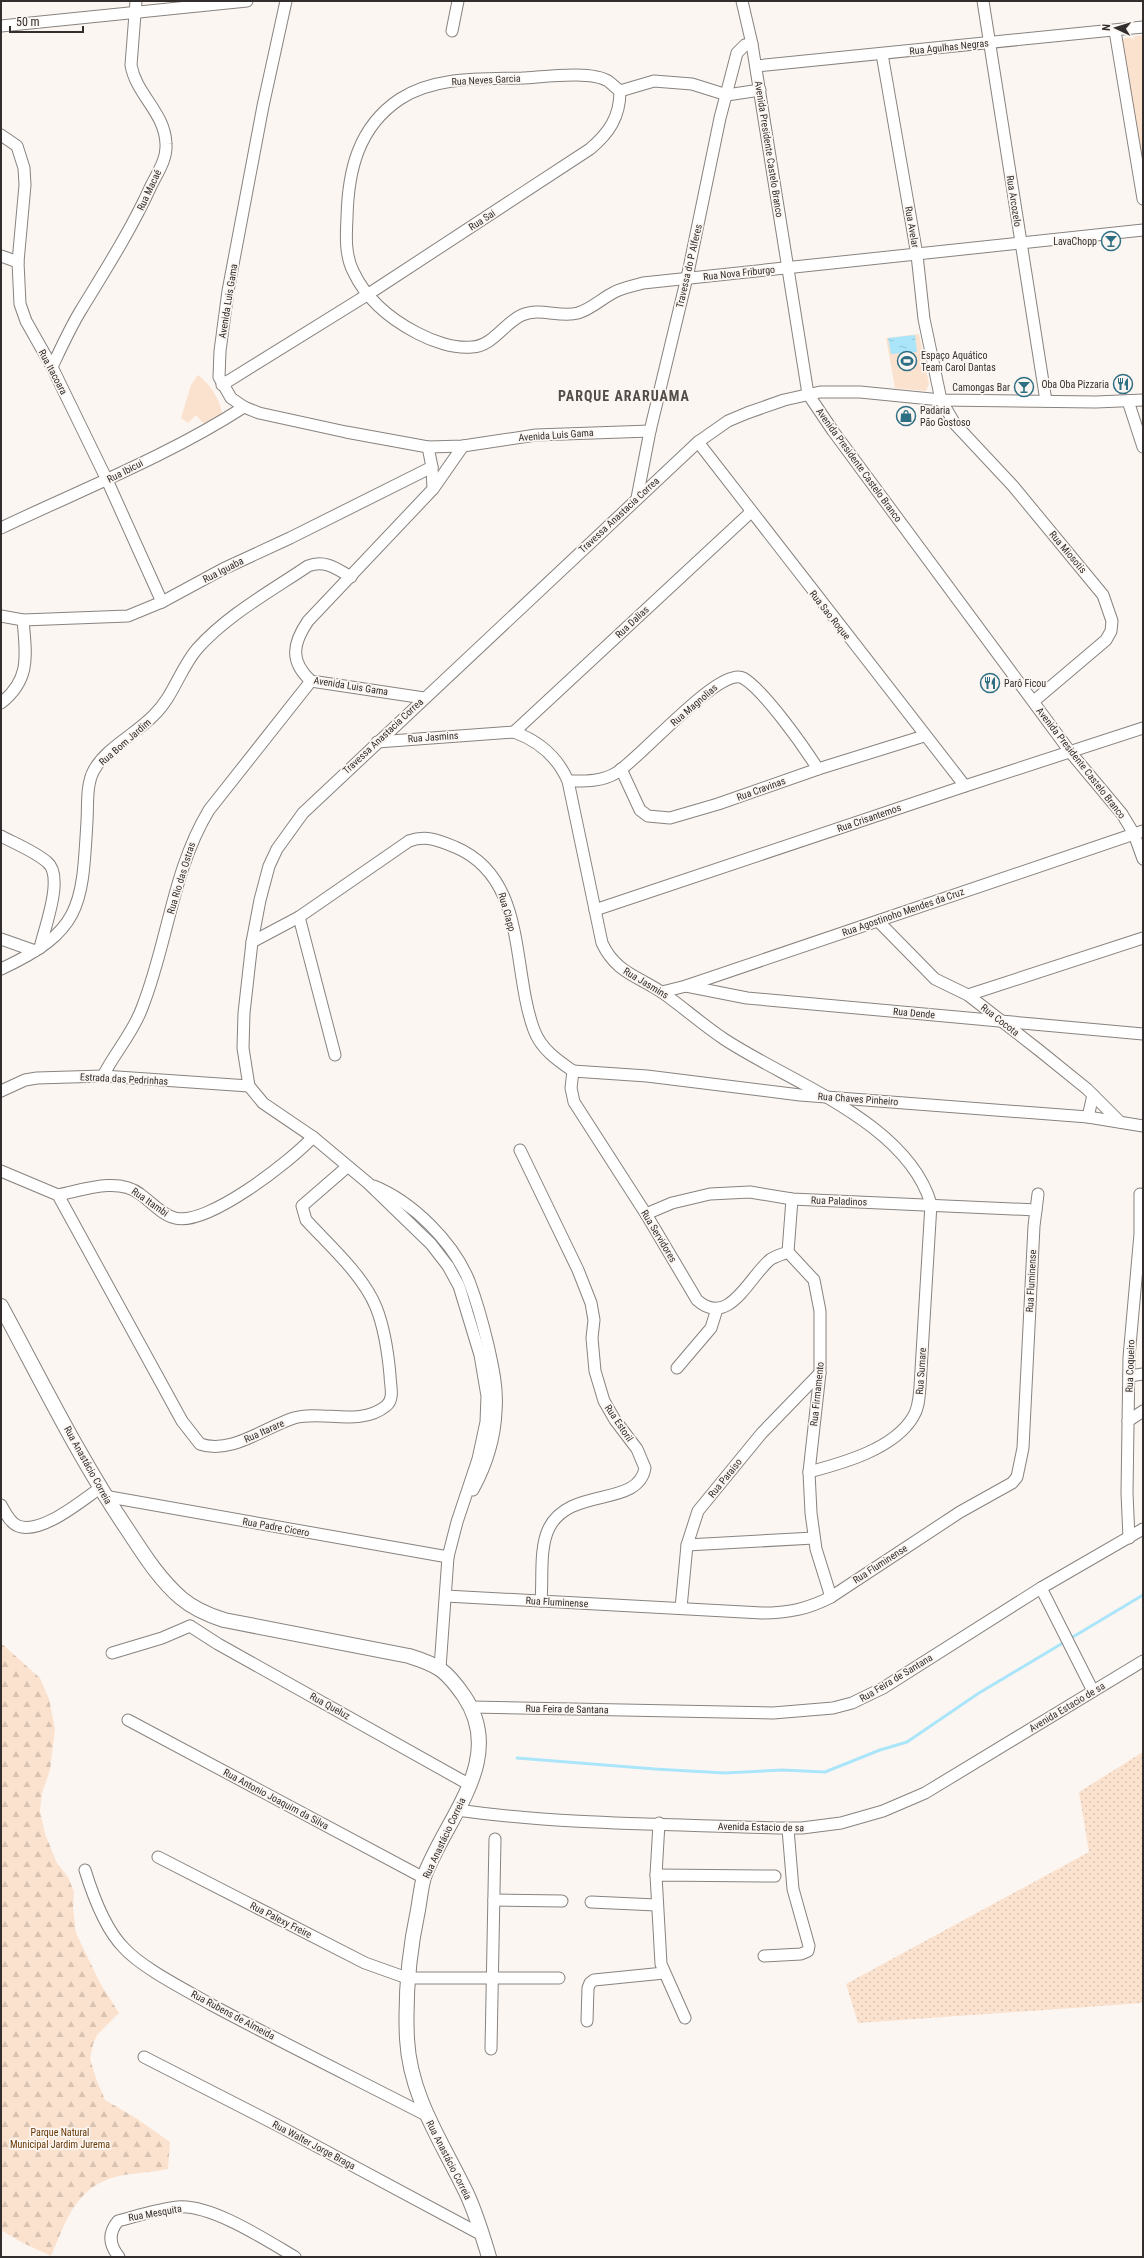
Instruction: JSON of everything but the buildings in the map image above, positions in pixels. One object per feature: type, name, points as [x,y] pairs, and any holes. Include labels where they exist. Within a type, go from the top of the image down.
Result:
[{"type":"main road","name":"Rua Anastácio Correia","points":[[1,1306],[102,1492],[168,1585],[197,1609],[224,1620],[409,1656],[430,1662],[440,1668],[453,1681],[471,1707],[478,1728],[480,1745],[478,1764],[470,1784],[424,1878],[414,1929],[407,1978],[407,2040],[415,2085],[426,2115],[465,2188],[489,2257]]},
{"type":"street","name":"Rua Macaé","points":[[52,367],[80,312],[125,240],[165,157],[165,130],[158,114],[142,92],[132,73],[131,65],[136,1]]},
{"type":"street","points":[[1,26],[247,1]]},
{"type":"street","name":"Avenida Luis Gama","points":[[286,1],[263,106],[228,291],[218,368],[222,385],[231,398],[244,407],[259,412],[346,432],[428,447],[463,446],[536,435],[650,431]]},
{"type":"street","points":[[452,31],[458,1]]},
{"type":"street","name":"Avenida Presidente Castelo Branco","points":[[742,1],[756,66],[808,394],[850,455],[1034,701],[1071,753],[1139,833],[1143,859]]},
{"type":"street","name":"Rua Arcozelo","points":[[983,1],[1046,401]]},
{"type":"street","name":"Rua Agulhas Negras","points":[[756,66],[1143,27]]},
{"type":"street","points":[[1115,31],[1143,200]]},
{"type":"street","name":"Travessa do P Alferes","points":[[637,498],[650,431],[687,278],[726,95],[737,53],[745,45],[752,44]]},
{"type":"street","name":"Rua Avelar","points":[[882,54],[917,255],[927,333],[941,400]]},
{"type":"street","name":"Rua Neves Garcia","points":[[367,294],[352,270],[348,254],[347,224],[352,165],[364,137],[378,118],[401,99],[434,85],[476,79],[587,76],[608,81],[620,91]]},
{"type":"street","points":[[620,91],[654,81],[672,81],[711,89],[726,95],[760,90]]},
{"type":"street","name":"Rua Sai","points":[[222,385],[367,294],[590,150],[602,139],[612,126],[620,104],[620,91]]},
{"type":"street","name":"Rua Itacoara","points":[[1,135],[17,146],[24,168],[25,184],[18,262],[19,293],[24,316],[52,367],[107,480],[162,602]]},
{"type":"street","name":"Rua Nova Friburgo","points":[[367,294],[394,320],[423,336],[456,346],[472,347],[483,344],[520,316],[528,313],[577,313],[612,293],[643,283],[1143,230]]},
{"type":"street","points":[[1,256],[18,262]]},
{"type":"street","name":"Travessa Anastacia Correa","points":[[249,1086],[244,1054],[244,1027],[252,942],[260,900],[269,866],[277,849],[303,813],[698,442],[728,421],[754,410],[808,394],[831,391],[941,400],[1143,400]]},
{"type":"street","name":"Rua Miosotis","points":[[941,400],[955,424],[1018,492],[1102,595],[1109,608],[1112,621],[1111,631],[1106,640],[1034,701]]},
{"type":"street","points":[[1128,401],[1143,447]]},
{"type":"street","name":"Rua Ibicui","points":[[1,528],[107,480],[218,424],[244,407]]},
{"type":"street","name":"Rua Sao Roque","points":[[698,442],[924,736],[965,786]]},
{"type":"street","name":"Avenida Luis Gama","points":[[424,698],[310,681],[300,670],[296,662],[295,648],[299,634],[308,620],[351,577],[433,489],[463,446]]},
{"type":"street","points":[[428,447],[432,467],[433,489]]},
{"type":"street","name":"Rua Iguaba","points":[[1,616],[23,620],[128,616],[162,602],[223,569],[304,531],[432,467]]},
{"type":"street","name":"Rua Dalias","points":[[514,732],[751,512]]},
{"type":"street","name":"Rua Bom Jardim","points":[[1,969],[38,950],[65,927],[73,915],[80,897],[88,793],[93,771],[101,760],[156,713],[197,650],[240,612],[315,563],[332,566],[351,577]]},
{"type":"street","points":[[1,703],[14,692],[23,672],[26,652],[23,620]]},
{"type":"street","name":"Rua Magnolias","points":[[568,780],[593,780],[607,777],[621,769],[706,692],[732,676],[743,678],[756,689],[801,744],[818,769]]},
{"type":"street","name":"Rua Rio das Ostras","points":[[103,1076],[110,1062],[133,1029],[143,1007],[165,933],[178,880],[197,830],[209,810],[310,681]]},
{"type":"street","name":"Rua Crisantemos","points":[[595,910],[1143,728]]},
{"type":"street","name":"Rua Jasmins","points":[[377,742],[514,732],[524,736],[549,752],[561,765],[568,780],[602,943],[610,959],[624,971],[662,992],[724,1039],[830,1097],[882,1137],[915,1168],[926,1187],[931,1204]]},
{"type":"street","name":"Rua Cravinas","points":[[621,769],[640,810],[648,816],[670,818],[718,804],[818,769],[924,736]]},
{"type":"street","name":"Rua Agostinoho Mendes da Cruz","points":[[662,992],[686,986],[1139,833]]},
{"type":"street","points":[[1,836],[47,861],[53,871],[55,887],[38,950],[1,939]]},
{"type":"street","name":"Rua Clapp","points":[[252,942],[299,917],[409,841],[419,838],[430,838],[472,855],[488,868],[505,897],[526,994],[538,1038],[549,1054],[573,1071]]},
{"type":"street","points":[[299,917],[335,1055]]},
{"type":"street","name":"Rua Cocota","points":[[878,921],[935,979],[968,995],[1093,1095],[1120,1122]]},
{"type":"street","points":[[968,995],[1143,938]]},
{"type":"street","name":"Rua Dende","points":[[686,986],[747,998],[1143,1034]]},
{"type":"street","points":[[1032,1045],[1034,1033],[1039,1024]]},
{"type":"street","name":"Rua Chaves Pinheiro","points":[[573,1071],[647,1076],[830,1097],[1088,1117],[1143,1126]]},
{"type":"street","name":"Rua Servidores","points":[[573,1071],[571,1088],[574,1102],[646,1214],[697,1300],[705,1307],[717,1309]]},
{"type":"street","name":"Estrada das Pedrinhas","points":[[1,1091],[25,1080],[36,1078],[103,1076],[249,1086]]},
{"type":"street","points":[[249,1086],[263,1103],[313,1137],[368,1183],[385,1190],[405,1204],[440,1237],[457,1259],[468,1280],[482,1320],[494,1379],[496,1412],[484,1466],[462,1508],[448,1557],[446,1596],[440,1647],[440,1668]]},
{"type":"street","points":[[1088,1117],[1093,1095]]},
{"type":"street","name":"Rua Itambi","points":[[58,1195],[104,1186],[124,1186],[132,1188],[174,1218],[190,1217],[208,1212],[229,1202],[283,1164],[313,1137]]},
{"type":"street","name":"Rua Estoril","points":[[520,1150],[578,1270],[592,1303],[594,1320],[592,1338],[595,1371],[604,1401],[615,1420],[637,1449],[645,1468],[640,1482],[632,1489],[583,1501],[568,1508],[554,1521],[547,1534],[544,1546],[541,1601]]},
{"type":"street","name":"Rua Itarare","points":[[58,1195],[182,1421],[200,1444],[223,1446],[239,1443],[259,1432],[295,1418],[343,1417],[370,1414],[386,1406],[390,1402],[389,1368],[376,1307],[363,1285],[306,1220],[302,1212],[302,1206],[347,1167]]},
{"type":"street","points":[[1,1172],[58,1195]]},
{"type":"street","name":"Rua Paladinos","points":[[646,1214],[672,1203],[710,1194],[750,1192],[792,1199],[931,1204],[1036,1210]]},
{"type":"street","name":"Rua Fluminense","points":[[446,1596],[762,1613],[785,1612],[806,1608],[831,1596],[960,1512],[1004,1488],[1017,1477],[1023,1448],[1026,1367],[1038,1194]]},
{"type":"street","name":"Rua Coqueiro","points":[[1129,1538],[1128,1376],[1142,1234],[1140,1194]]},
{"type":"street","points":[[677,1368],[711,1328],[717,1309],[728,1305],[770,1260],[788,1252],[792,1199]]},
{"type":"street","name":"Rua Sumare","points":[[809,1472],[842,1463],[886,1442],[898,1434],[914,1416],[918,1403],[920,1387],[931,1204]]},
{"type":"street","name":"Rua Firmamento","points":[[788,1252],[804,1268],[816,1287],[820,1310],[820,1373],[809,1472],[814,1538],[831,1596]]},
{"type":"street","name":"Rua Paraiso","points":[[681,1608],[687,1546],[694,1519],[712,1492],[785,1407],[820,1373]]},
{"type":"street","points":[[1128,1376],[1143,1374]]},
{"type":"street","points":[[1128,1421],[1143,1411]]},
{"type":"street","points":[[1,1505],[12,1522],[18,1526],[28,1528],[51,1521],[102,1492]]},
{"type":"street","name":"Rua Padre Cicero","points":[[102,1492],[448,1557]]},
{"type":"street","name":"Rua Feira de Santana","points":[[471,1707],[773,1713],[833,1708],[852,1704],[882,1688],[1041,1588],[1143,1530]]},
{"type":"street","points":[[687,1546],[814,1538]]},
{"type":"street","points":[[1041,1588],[1093,1691]]},
{"type":"street","points":[[112,1653],[162,1638],[190,1626],[197,1609]]},
{"type":"street","name":"Rua Queluz","points":[[190,1626],[218,1644],[470,1784]]},
{"type":"street","name":"Avenida Estacio de sa","points":[[457,1810],[492,1815],[546,1819],[788,1829],[822,1827],[859,1819],[925,1794],[1143,1661]]},
{"type":"street","name":"Rua Antonio Joaquim da Silva","points":[[128,1720],[424,1878]]},
{"type":"street","points":[[659,1823],[656,1905],[664,1973],[686,2018]]},
{"type":"street","points":[[764,1956],[801,1954],[808,1951],[809,1946],[792,1889],[788,1829]]},
{"type":"street","points":[[491,2049],[496,1839]]},
{"type":"street","name":"Rua Palexy Freire","points":[[158,1857],[352,1956],[383,1970],[407,1978],[559,1978]]},
{"type":"street","name":"Rua Rubens de Almeida","points":[[85,1870],[113,1935],[124,1949],[142,1962],[178,1986],[244,2022],[426,2115]]},
{"type":"street","points":[[656,1875],[775,1876]]},
{"type":"street","points":[[494,1900],[562,1901]]},
{"type":"street","points":[[591,1902],[656,1905]]},
{"type":"street","points":[[587,2021],[588,1988],[590,1983],[594,1980],[664,1973]]},
{"type":"street","name":"Rua Walter Jorge Braga","points":[[144,2057],[277,2125],[482,2235]]},
{"type":"street","name":"Rua Mesquita","points":[[119,2257],[114,2251],[110,2238],[111,2228],[118,2221],[178,2207],[196,2208],[213,2213],[295,2257]]},
{"type":"green space","points":[[1143,35],[1143,174],[1121,39]]},
{"type":"green space","name":"Espaço Aquático Team Carol Dantas","points":[[919,334],[929,384],[926,391],[895,388],[886,338]]},
{"type":"green space","points":[[198,375],[206,382],[213,392],[219,402],[222,413],[215,421],[207,424],[202,422],[196,415],[188,423],[181,418],[191,385]]},
{"type":"green space","name":"Parque Natural Municipal Jardim Jurema","points":[[1,1643],[40,1678],[49,1699],[55,1729],[50,1770],[42,1793],[40,1811],[45,1834],[57,1863],[68,1877],[74,1892],[73,1908],[76,1933],[100,1983],[119,2013],[97,2035],[93,2044],[90,2059],[97,2081],[105,2100],[136,2118],[170,2142],[168,2169],[117,2176],[102,2182],[83,2196],[76,2204],[64,2224],[51,2256],[23,2243],[1,2230]]},
{"type":"green space","points":[[1143,1752],[1143,2003],[858,2023],[846,1984],[1089,1852],[1079,1792]]},
{"type":"water","points":[[915,335],[917,352],[891,354],[888,338]]},
{"type":"waterway","points":[[517,1758],[725,1773],[782,1770],[825,1772],[880,1750],[907,1742],[979,1693],[1143,1595]]},
{"type":"place","name":"LavaChopp","points":[[1111,241]]},
{"type":"place","name":"Espaço Aquático Team Carol Dantas","points":[[907,361]]},
{"type":"place","name":"Oba Oba Pizzaria","points":[[1123,384]]},
{"type":"place","name":"Camongas Bar","points":[[1024,387]]},
{"type":"place","name":"Padaria Pão Gostoso","points":[[906,416]]},
{"type":"place","name":"Parô Ficou","points":[[990,683]]},
{"type":"district","name":"PARQUE ARARUAMA","points":[[624,396]]}]
